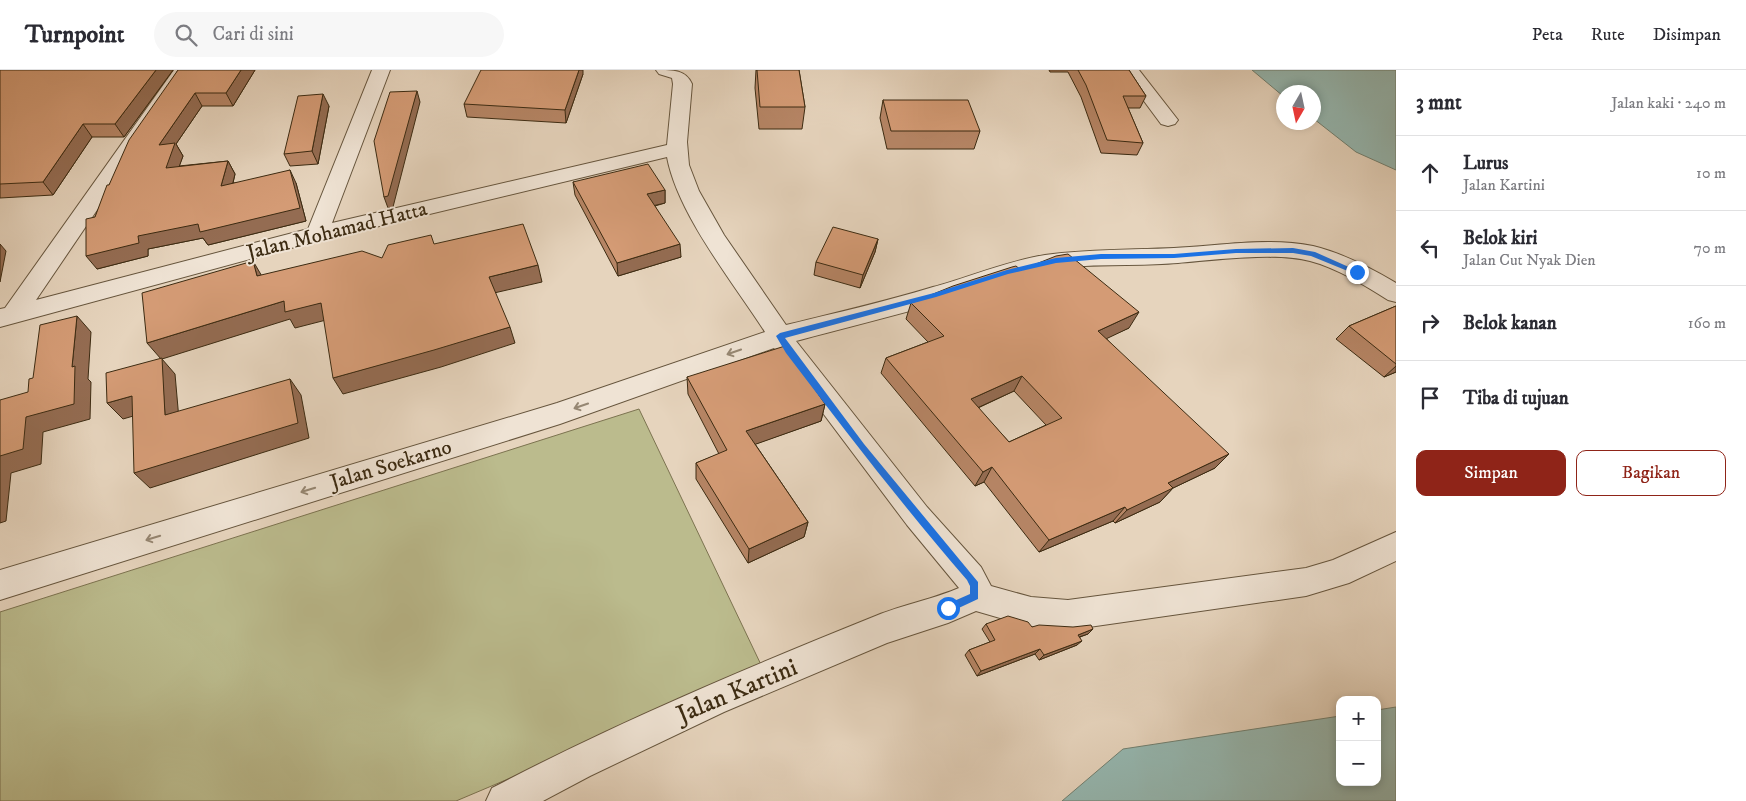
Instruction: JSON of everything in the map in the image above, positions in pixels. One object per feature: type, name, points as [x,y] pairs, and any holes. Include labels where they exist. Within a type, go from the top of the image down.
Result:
[{"type":"street","points":[[7,317],[183,70]]},
{"type":"street","points":[[316,234],[381,70]]},
{"type":"street","points":[[672,70],[680,75],[683,83],[676,148],[678,164],[718,244],[789,351],[917,516],[970,577],[975,585],[975,596],[1028,613],[1047,616],[1068,615],[1306,582],[1338,573],[1396,546]]},
{"type":"street","points":[[1130,70],[1168,120]]},
{"type":"street","name":"Jalan Mohamad Hatta","points":[[7,317],[316,234],[676,148]]},
{"type":"street","name":"Jalan Soekarno","points":[[0,585],[550,416],[780,336],[936,295],[1007,272],[1044,263],[1091,257],[1174,256],[1236,251],[1293,250],[1337,262],[1378,282],[1396,294]]},
{"type":"street","name":"Jalan Kartini","points":[[504,801],[712,700],[884,628],[948,608],[975,596]]},
{"type":"green space","points":[[639,409],[764,671],[456,801],[0,801],[0,612]]},
{"type":"water","points":[[1252,70],[1396,70],[1396,170],[1356,152],[1321,124],[1321,85],[1276,85],[1276,90]]},
{"type":"water","points":[[1396,707],[1396,801],[1062,801],[1123,749],[1336,717],[1336,786],[1381,786],[1381,709]]},
{"type":"building","points":[[0,70],[156,70],[115,124],[83,124],[43,182],[0,184]]},
{"type":"building","points":[[178,70],[241,70],[226,93],[195,93],[159,145],[175,143],[166,168],[228,161],[221,186],[290,170],[300,208],[200,232],[198,224],[138,236],[139,243],[86,256],[86,219],[95,217],[107,185],[109,185],[129,140]]},
{"type":"building","points":[[481,70],[579,70],[565,110],[464,104]]},
{"type":"building","points":[[757,70],[799,70],[805,107],[760,107]]},
{"type":"building","points":[[1078,70],[1129,70],[1146,96],[1123,96],[1143,143],[1107,140],[1086,85]]},
{"type":"building","points":[[417,91],[388,196],[384,197],[374,141],[390,92]]},
{"type":"building","points":[[323,94],[312,151],[284,154],[298,96]]},
{"type":"building","points":[[883,100],[968,100],[980,131],[891,131]]},
{"type":"building","points":[[648,164],[665,190],[647,194],[680,244],[617,263],[573,182]]},
{"type":"building","points":[[523,224],[538,265],[489,277],[510,327],[333,378],[321,303],[285,312],[284,301],[147,343],[142,293],[253,261],[257,276],[362,251],[382,258],[388,245],[431,235],[434,244]]},
{"type":"building","points":[[833,227],[878,239],[863,275],[816,262]]},
{"type":"building","points":[[1068,254],[1139,312],[1098,331],[1229,454],[1168,483],[1173,488],[1127,510],[1125,507],[1049,540],[992,467],[983,472],[886,358],[944,336],[911,303],[953,286],[1016,266],[1021,270],[1056,256]],"holes":[[[1022,376],[1062,418],[1009,442],[971,399]]]},
{"type":"building","points":[[1396,306],[1396,364],[1349,326]]},
{"type":"building","points":[[77,316],[72,367],[75,366],[74,404],[26,417],[23,449],[0,456],[0,400],[28,392],[29,379],[33,378],[40,325]]},
{"type":"building","points":[[785,346],[825,404],[746,431],[808,522],[749,549],[696,463],[727,450],[687,377]]},
{"type":"building","points":[[162,358],[165,415],[290,379],[298,423],[134,473],[132,396],[107,403],[106,373]]},
{"type":"building","points":[[1008,616],[1028,622],[1032,627],[1039,625],[1073,627],[1091,625],[1093,629],[1078,635],[1082,641],[1044,655],[1040,649],[981,671],[969,650],[995,640],[986,624]]},
{"type":"route","points":[[948,608],[975,596],[975,585],[861,446],[789,351],[780,336],[936,295],[1007,272],[1056,260],[1293,250],[1337,262],[1357,272]]}]
